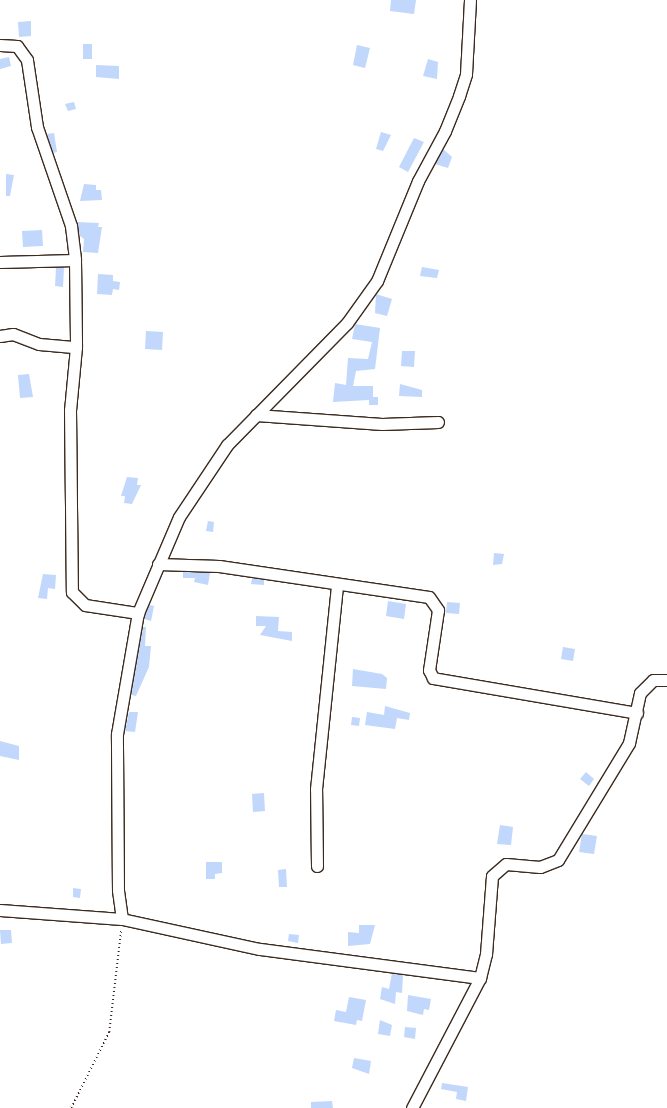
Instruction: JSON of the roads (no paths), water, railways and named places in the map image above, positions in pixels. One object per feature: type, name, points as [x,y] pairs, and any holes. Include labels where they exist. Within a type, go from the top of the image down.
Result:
[{"type":"street","points":[[122,919],[118,890],[117,734],[138,613],[179,518],[196,490],[227,446],[347,323],[365,301],[386,264],[418,181],[445,131],[466,74],[470,0]]},
{"type":"street","points":[[0,45],[14,44],[27,60],[37,127],[67,210],[75,260],[76,348],[70,410],[72,592],[85,605],[138,613]]},
{"type":"street","points":[[0,262],[75,260]]},
{"type":"street","points":[[0,336],[13,334],[39,344],[76,348]]},
{"type":"street","points":[[256,415],[382,424],[438,422]]},
{"type":"street","points":[[158,564],[219,566],[337,586],[424,595],[434,601],[438,610],[429,670],[432,678],[637,713]]},
{"type":"street","points":[[317,866],[317,782],[337,586]]},
{"type":"street","points":[[412,1108],[480,978],[486,954],[492,876],[506,864],[540,867],[558,860],[629,743],[646,684],[667,680]]},
{"type":"street","points":[[0,910],[122,919],[260,949],[480,978]]}]
